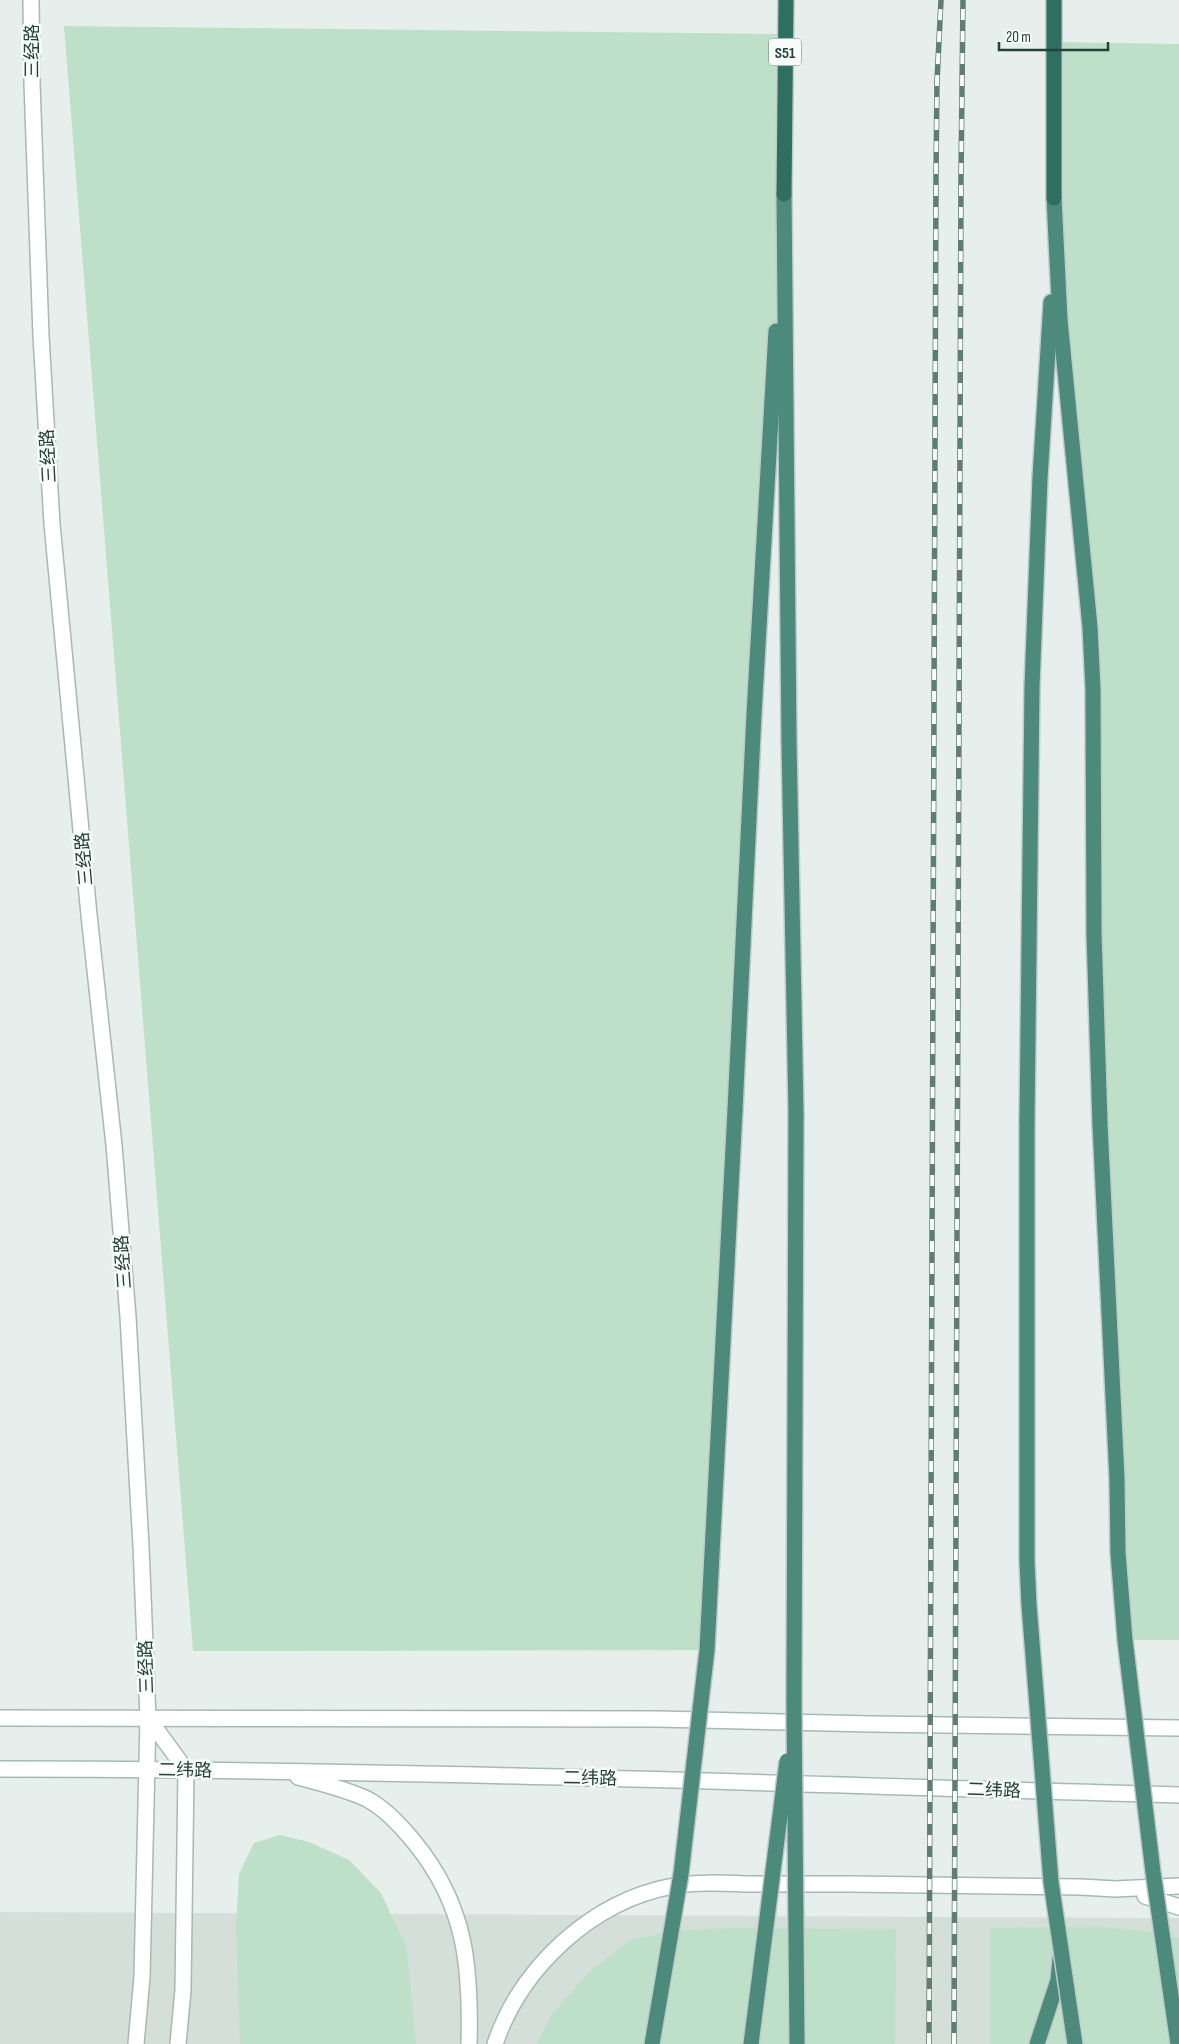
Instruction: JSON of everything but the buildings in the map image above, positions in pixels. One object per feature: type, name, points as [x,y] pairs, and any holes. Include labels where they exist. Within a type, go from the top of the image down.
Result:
[{"type":"highway","name":"S51","points":[[784,194],[786,0]]},
{"type":"highway","points":[[1054,0],[1054,198],[1060,320],[1090,627],[1093,689],[1094,934],[1120,1598],[1153,1872],[1178,2044]]},
{"type":"highway","points":[[652,2044],[682,1874],[707,1650],[754,704],[784,194]]},
{"type":"highway","points":[[784,194],[789,752],[796,1113],[794,1703],[797,2044]]},
{"type":"highway","points":[[1054,198],[1032,687],[1027,1121],[1028,1596],[1046,1822],[1061,1953],[1075,2044]]},
{"type":"highway","points":[[751,2044],[794,1703]]},
{"type":"highway","points":[[1037,2044],[1058,1980],[1061,1953]]},
{"type":"main road","name":"三经路","points":[[31,0],[40,326],[52,524],[89,916],[114,1145],[128,1317],[141,1536],[148,1718],[142,1977],[136,2044]]},
{"type":"main road","points":[[0,1718],[658,1719],[1179,1728]]},
{"type":"main road","name":"三经路","points":[[148,1718],[186,1770]]},
{"type":"main road","name":"二纬路","points":[[0,1769],[146,1769],[602,1778],[1179,1795]]},
{"type":"main road","points":[[178,2044],[183,1990],[186,1770]]},
{"type":"main road","points":[[267,1771],[317,1782],[367,1799],[386,1813],[408,1834],[424,1854],[449,1896],[463,1937],[470,1982],[469,2044]]},
{"type":"main road","points":[[495,2044],[509,2010],[521,1990],[549,1954],[586,1925],[621,1904],[642,1895],[673,1886],[710,1883],[1115,1889],[1179,1886]]},
{"type":"main road","points":[[1115,1889],[1144,1895],[1179,1907]]},
{"type":"shaded area","points":[[0,1912],[1179,1918],[1179,2044],[0,2044]]},
{"type":"green space","points":[[64,26],[785,34],[784,194],[754,714],[707,1650],[193,1651]]},
{"type":"green space","points":[[1053,42],[1179,44],[1179,1640],[1125,1640],[1093,689],[1054,198]]},
{"type":"green space","points":[[280,1835],[309,1842],[349,1860],[381,1893],[407,1948],[416,2044],[240,2044],[236,1927],[239,1874],[254,1843]]},
{"type":"green space","points":[[1101,1927],[1146,1931],[1179,1938],[1179,2044],[990,2044],[990,1928]]},
{"type":"green space","points":[[729,1928],[896,1929],[895,2044],[537,2044],[552,2014],[592,1969],[631,1940],[672,1931]]},
{"type":"railway","points":[[929,2044],[936,176],[937,81],[941,0]]},
{"type":"railway","points":[[954,2044],[963,0]]}]
